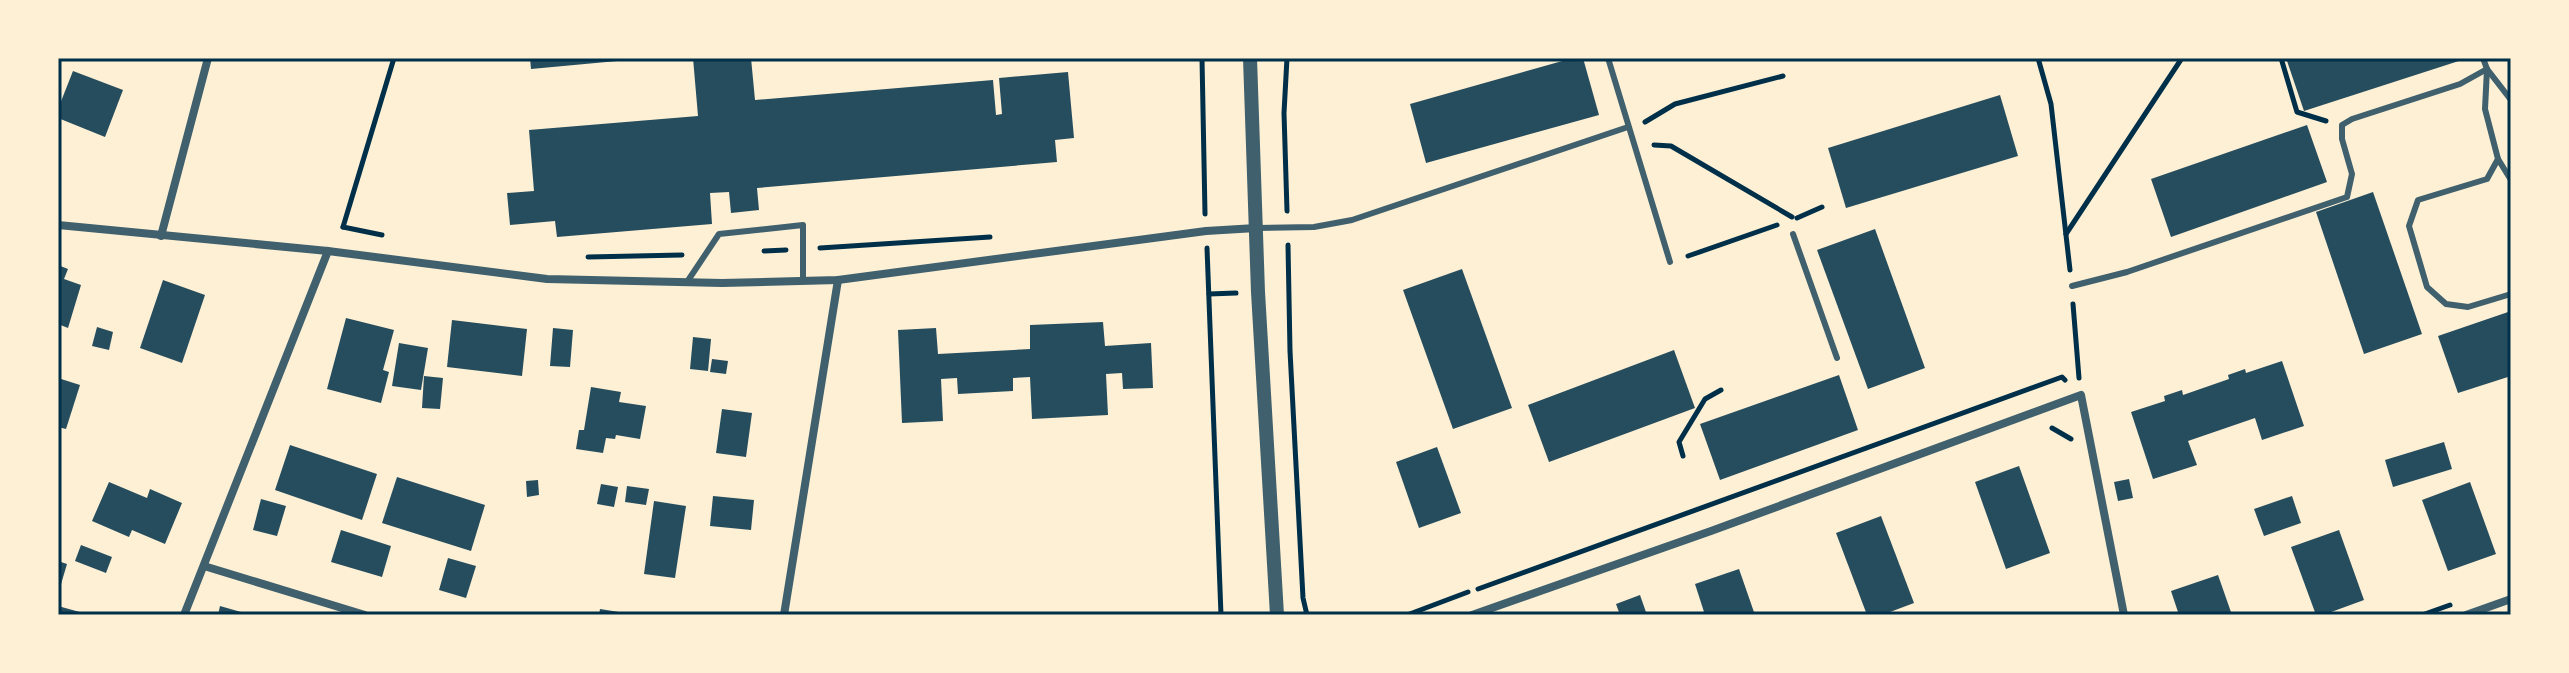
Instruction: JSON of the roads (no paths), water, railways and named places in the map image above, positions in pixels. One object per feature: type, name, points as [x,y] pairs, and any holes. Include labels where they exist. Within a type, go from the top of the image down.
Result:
[{"type":"street","points":[[161,236],[208,58]]},
{"type":"street","points":[[1250,58],[1277,615]]},
{"type":"street","points":[[58,225],[328,251],[547,279],[687,282],[838,280],[1206,231],[1256,228]]},
{"type":"street","points":[[184,615],[328,251]]},
{"type":"street","points":[[784,615],[838,280]]},
{"type":"street","points":[[1472,615],[2081,395],[2124,615]]},
{"type":"street","points":[[204,566],[365,615]]},
{"type":"street","points":[[2466,615],[2511,599]]},
{"type":"lane","points":[[1608,58],[1670,262]]},
{"type":"lane","points":[[2483,58],[2487,69],[2511,100]]},
{"type":"lane","points":[[2072,286],[2127,272],[2347,197],[2352,174],[2342,139],[2342,125],[2460,84],[2487,69]]},
{"type":"lane","points":[[2487,69],[2485,109],[2498,159],[2511,180]]},
{"type":"lane","points":[[1256,228],[1314,227],[1352,220],[1628,127]]},
{"type":"lane","points":[[2498,159],[2487,179],[2418,200],[2409,226],[2427,287],[2446,304],[2468,307],[2511,294]]},
{"type":"lane","points":[[687,282],[719,234],[803,225],[803,281]]},
{"type":"lane","points":[[1793,234],[1837,358]]}]
